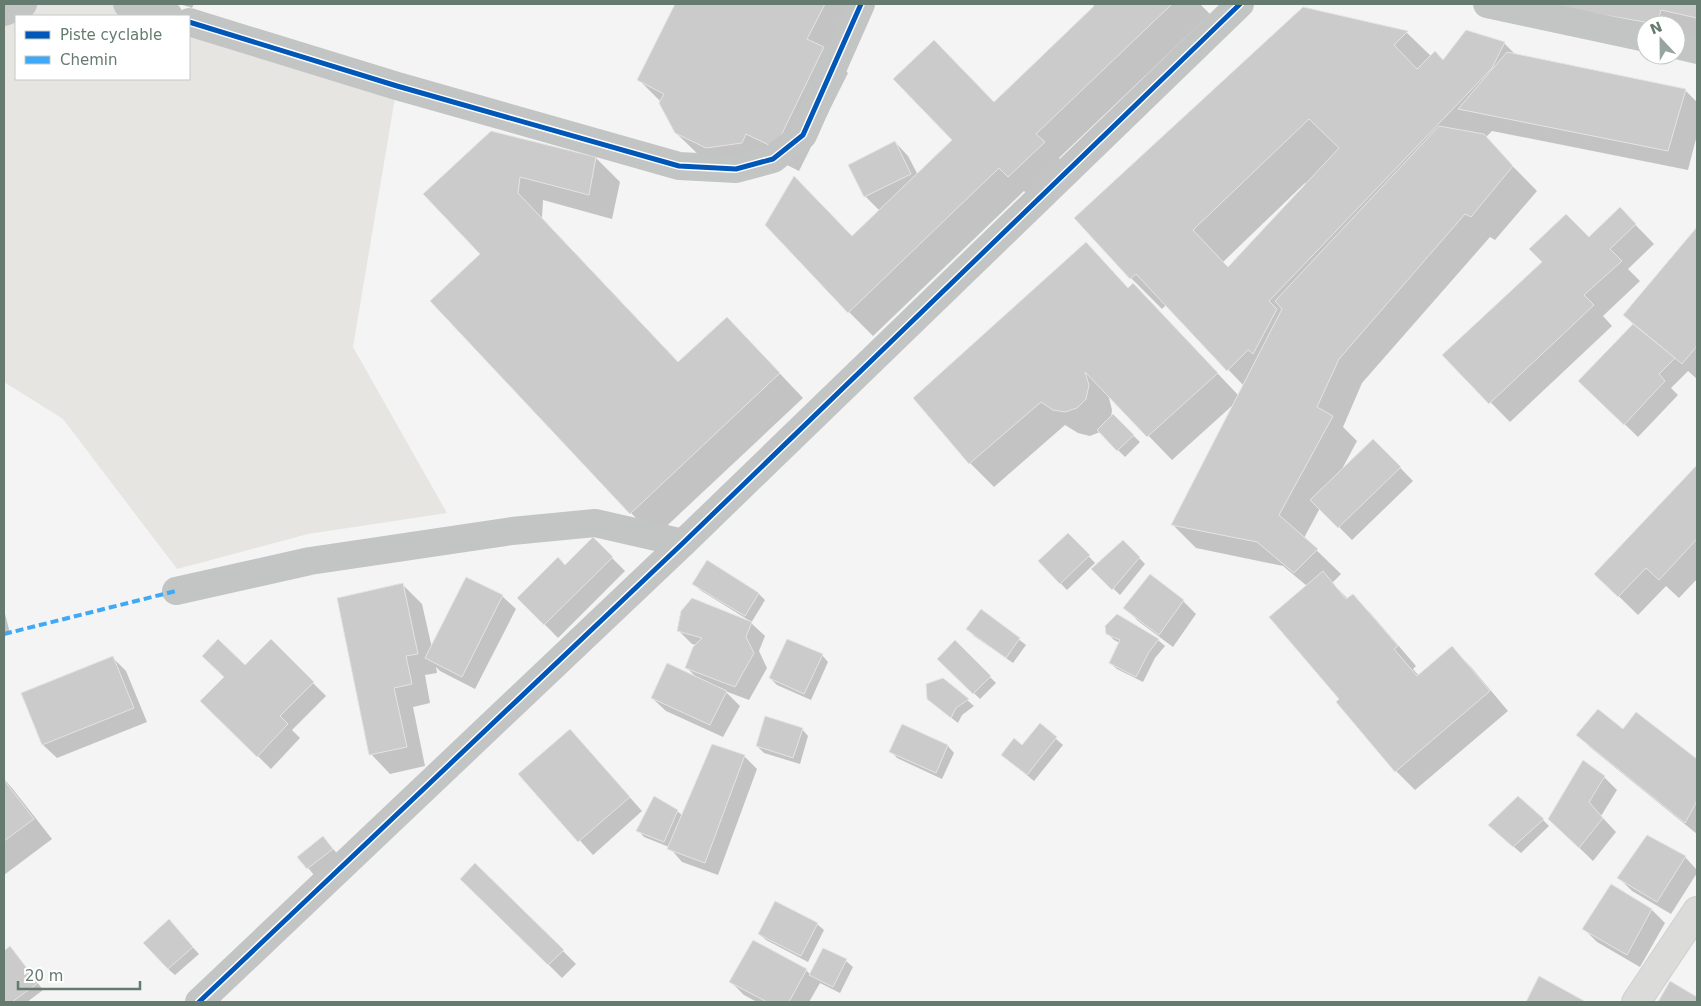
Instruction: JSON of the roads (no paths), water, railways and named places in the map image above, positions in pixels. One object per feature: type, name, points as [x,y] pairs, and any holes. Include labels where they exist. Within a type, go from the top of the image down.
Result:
[{"type":"street","points":[[4,12],[23,4]]},
{"type":"street","points":[[127,4],[166,15]]},
{"type":"street","points":[[190,22],[397,86],[679,166],[736,169],[773,159],[803,135],[861,4]]},
{"type":"street","points":[[199,1002],[683,543],[1240,4]]},
{"type":"street","points":[[1487,4],[1636,36]]},
{"type":"street","points":[[176,591],[310,561],[512,531],[595,523],[683,543]]},
{"type":"street","points":[[1636,1002],[1697,911]]}]
